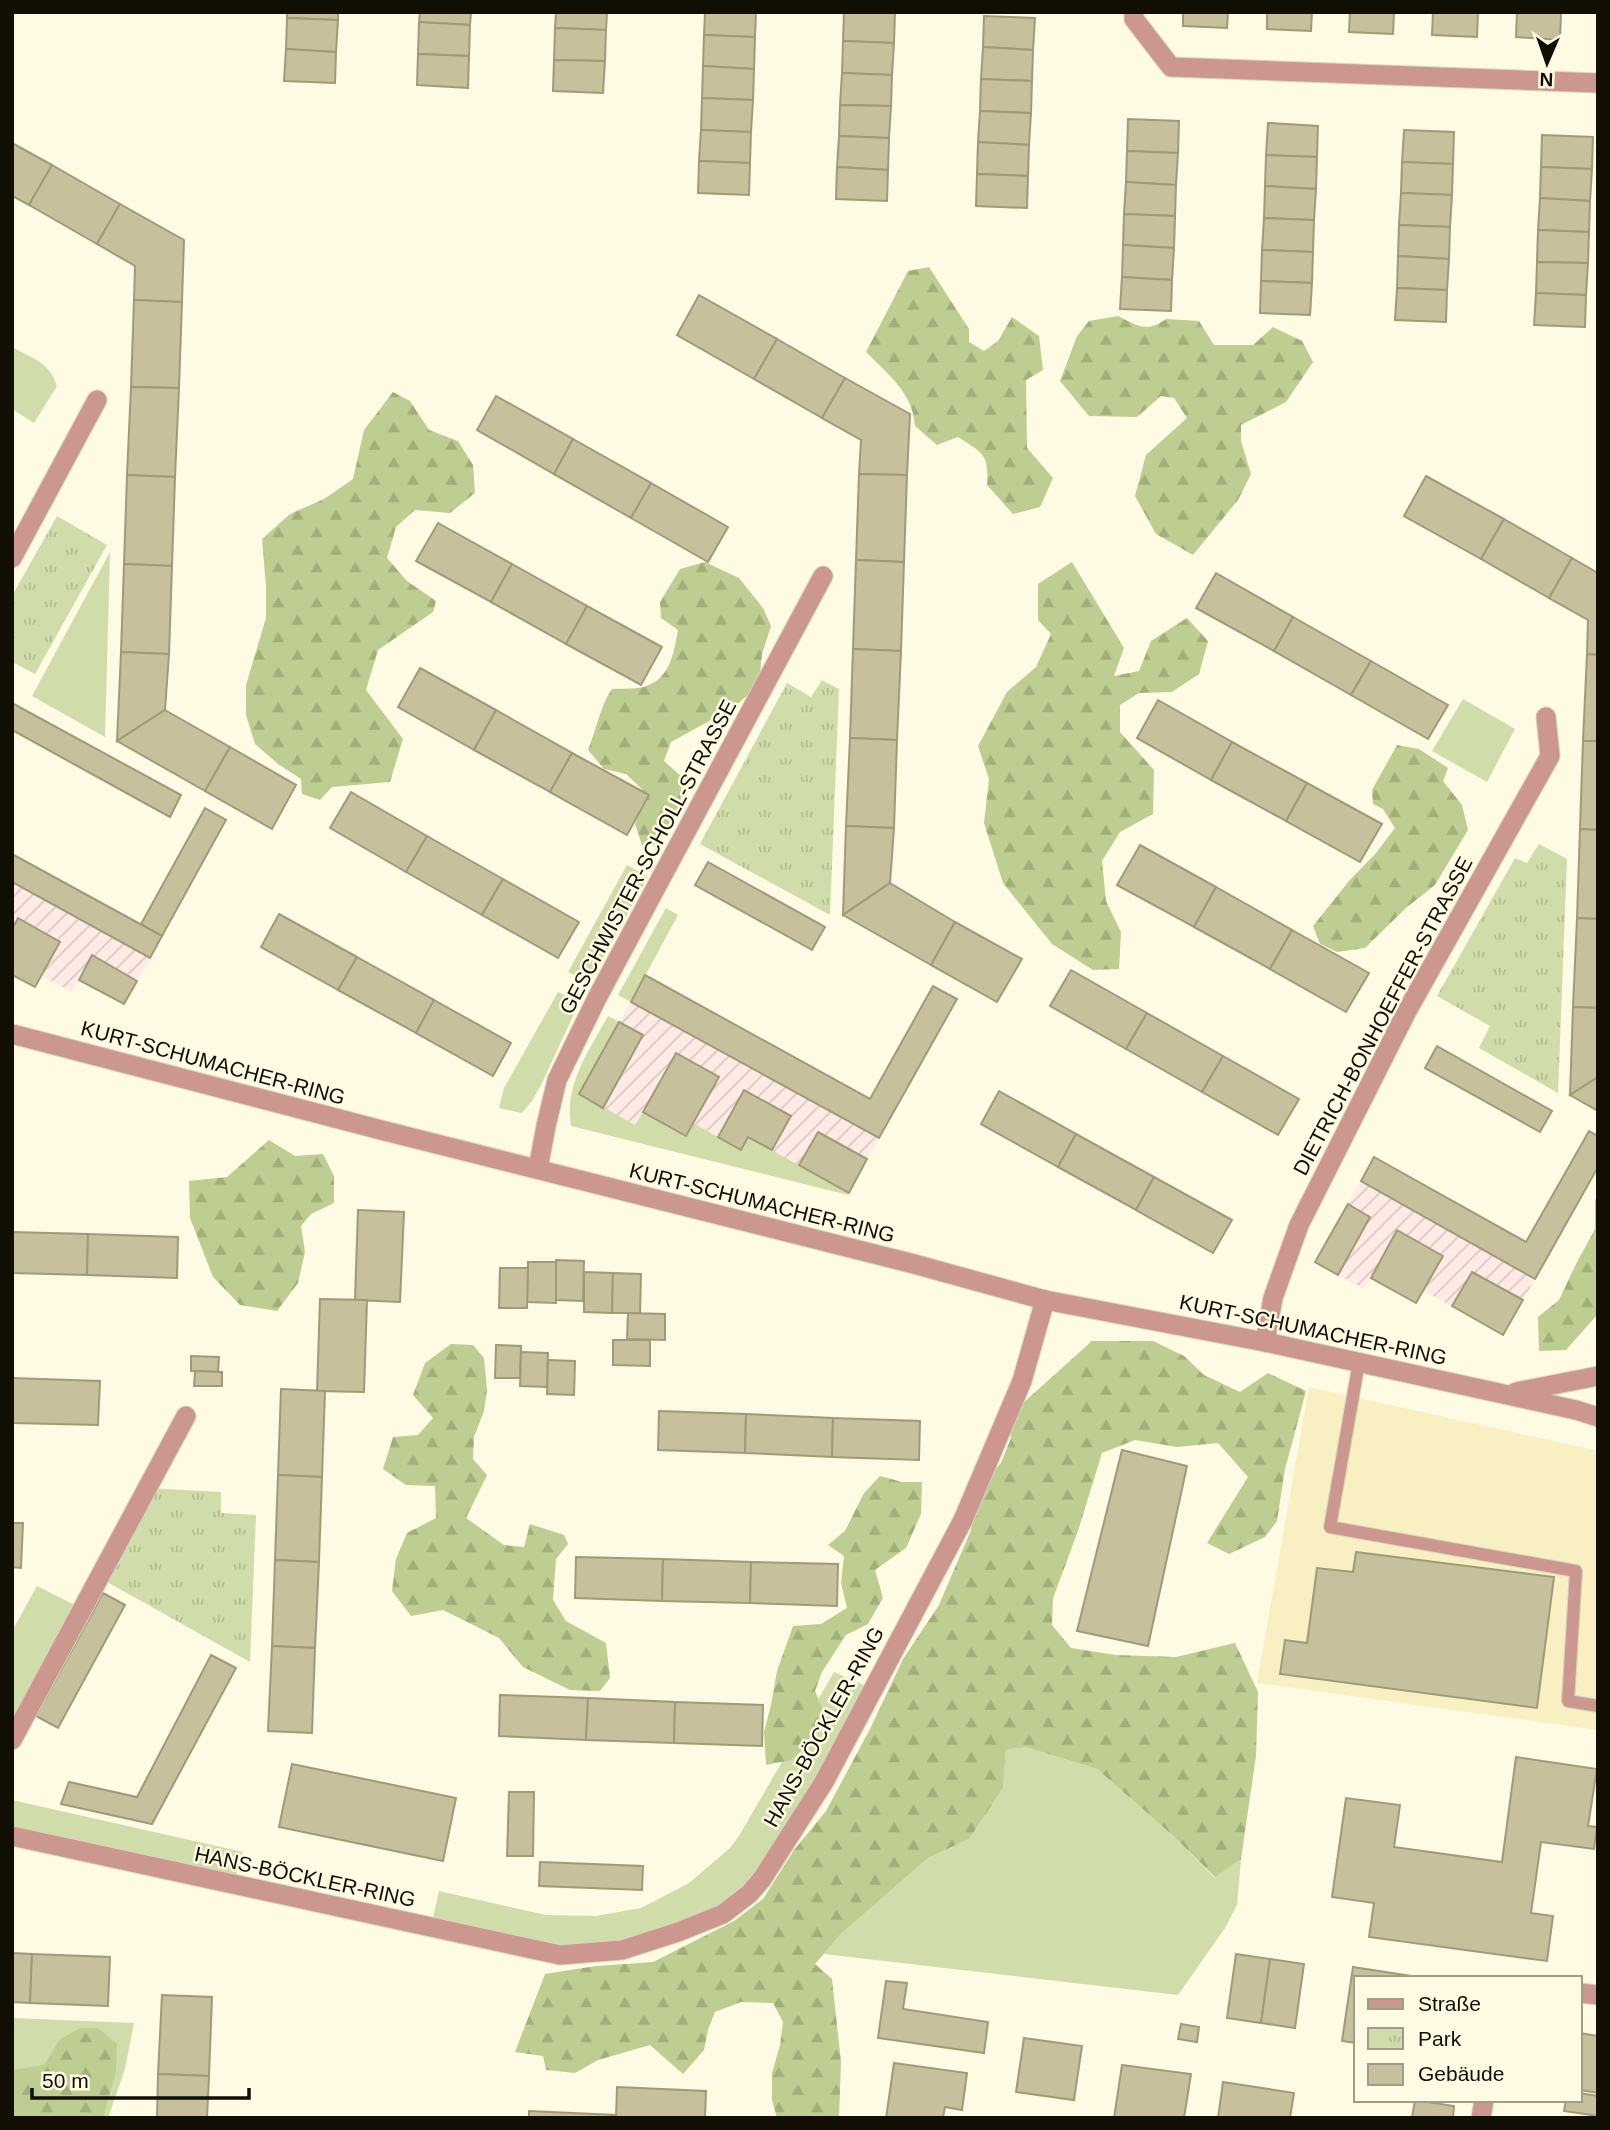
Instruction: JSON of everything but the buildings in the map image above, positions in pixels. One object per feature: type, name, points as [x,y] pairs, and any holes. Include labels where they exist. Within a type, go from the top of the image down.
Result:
[{"type":"street","points":[[1133,12],[1134,19],[1171,67],[1598,83]]},
{"type":"street","points":[[12,558],[97,400]]},
{"type":"street","name":"GESCHWISTER-SCHOLL-STRASSE","points":[[538,1169],[557,1080],[610,974],[823,576]]},
{"type":"street","name":"DIETRICH-BONHOEFFER-STRASSE","points":[[1265,1342],[1273,1298],[1299,1225],[1407,1010],[1550,756],[1546,717]]},
{"type":"street","name":"KURT-SCHUMACHER-RING","points":[[12,1034],[914,1264],[1045,1300],[1265,1342],[1506,1394],[1598,1417]]},
{"type":"street","name":"HANS-BÖCKLER-RING","points":[[12,1836],[560,1955],[622,1950],[723,1914],[749,1894],[762,1879],[824,1782],[963,1520],[1022,1381],[1045,1300]]},
{"type":"street","name":"KURT-SCHUMACHER-RING","points":[[1506,1394],[1598,1376]]},
{"type":"street","name":"KURT-SCHUMACHER-RING","points":[[1576,1410],[1598,1411]]},
{"type":"street","points":[[12,1740],[187,1416]]},
{"type":"lane","points":[[1359,1362],[1330,1527],[1576,1571],[1568,1701],[1598,1706]]},
{"type":"shaded area","points":[[12,882],[150,958],[124,1004],[79,980],[72,992],[42,976],[35,987],[12,975]]},
{"type":"shaded area","points":[[631,1002],[879,1138],[849,1193],[748,1138],[741,1150],[693,1124],[686,1136],[643,1112],[636,1126],[579,1094]]},
{"type":"shaded area","points":[[1361,1181],[1535,1279],[1503,1335],[1424,1291],[1416,1303],[1371,1278],[1364,1289],[1315,1262]]},
{"type":"shaded area","points":[[1309,1387],[1598,1451],[1598,1730],[1257,1683]]},
{"type":"green space","points":[[929,267],[969,329],[969,342],[984,351],[998,341],[1012,317],[1039,336],[1043,370],[1026,380],[1027,448],[1053,478],[1040,507],[1013,514],[987,485],[987,467],[983,455],[958,437],[937,445],[915,426],[910,404],[904,394],[891,376],[866,352],[908,271]]},
{"type":"green space","points":[[1118,316],[1148,327],[1166,319],[1199,321],[1214,345],[1253,345],[1273,327],[1302,341],[1313,362],[1286,402],[1241,425],[1241,441],[1251,474],[1238,500],[1193,555],[1156,534],[1135,496],[1146,455],[1187,418],[1174,398],[1161,396],[1137,417],[1089,416],[1060,381],[1077,336],[1089,321]]},
{"type":"green space","points":[[14,348],[46,367],[57,386],[34,423],[12,409]]},
{"type":"green space","points":[[393,392],[410,401],[429,430],[458,441],[473,465],[475,493],[450,513],[415,510],[396,527],[387,558],[407,581],[436,601],[433,612],[378,650],[366,690],[403,739],[390,782],[332,787],[320,800],[302,794],[301,779],[255,744],[246,715],[246,685],[266,618],[262,539],[290,514],[324,499],[353,479],[364,430]]},
{"type":"green space","points":[[57,516],[107,545],[35,674],[12,662],[12,596]]},
{"type":"green space","points":[[110,552],[105,737],[32,696]]},
{"type":"green space","points":[[705,562],[739,578],[763,608],[771,626],[762,654],[759,685],[733,708],[671,742],[664,761],[682,777],[680,807],[654,846],[642,845],[635,824],[647,794],[626,774],[604,769],[588,750],[612,689],[646,686],[661,677],[666,670],[673,655],[678,630],[661,618],[660,602],[680,569]]},
{"type":"green space","points":[[1072,562],[1124,648],[1114,676],[1139,671],[1151,641],[1187,618],[1208,641],[1199,674],[1172,692],[1139,693],[1120,705],[1120,732],[1154,770],[1153,814],[1120,832],[1102,861],[1106,901],[1121,932],[1119,969],[1093,970],[1052,944],[1003,883],[984,823],[989,779],[978,746],[1007,692],[1036,667],[1051,634],[1038,620],[1038,584]]},
{"type":"green space","points":[[822,680],[839,689],[830,915],[700,844],[787,683],[811,697]]},
{"type":"green space","points":[[1463,699],[1515,729],[1487,782],[1432,751]]},
{"type":"green space","points":[[1397,745],[1419,749],[1448,768],[1443,781],[1462,805],[1468,830],[1435,885],[1406,908],[1365,948],[1337,952],[1320,944],[1313,926],[1395,828],[1383,809],[1373,804],[1372,790]]},
{"type":"green space","points":[[1539,844],[1567,859],[1558,1093],[1479,1048],[1490,1026],[1437,996],[1515,858],[1527,863]]},
{"type":"green space","points":[[627,865],[648,877],[589,983],[568,972]]},
{"type":"green space","points":[[666,908],[678,915],[631,1002],[618,995]]},
{"type":"green space","points":[[558,992],[579,1003],[542,1083],[522,1113],[499,1108],[504,1088]]},
{"type":"green space","points":[[608,1016],[619,1022],[580,1094],[635,1125],[643,1112],[686,1136],[693,1123],[741,1150],[748,1137],[849,1193],[848,1195],[571,1126],[571,1096],[575,1082],[586,1055]]},
{"type":"green space","points":[[269,1140],[295,1156],[323,1154],[334,1176],[334,1203],[311,1214],[301,1226],[305,1252],[298,1283],[277,1311],[240,1305],[213,1277],[190,1218],[189,1181],[227,1177]]},
{"type":"green space","points":[[1598,1193],[1598,1314],[1566,1350],[1539,1351],[1538,1317],[1559,1300],[1595,1229],[1595,1201]]},
{"type":"green space","points":[[1092,1341],[1153,1341],[1184,1356],[1204,1375],[1240,1392],[1268,1373],[1306,1391],[1285,1469],[1277,1521],[1265,1537],[1229,1554],[1207,1543],[1248,1477],[1218,1443],[1177,1447],[1135,1440],[1102,1453],[1078,1531],[1053,1598],[1052,1625],[1071,1648],[1116,1655],[1176,1657],[1235,1643],[1258,1692],[1256,1756],[1241,1859],[1215,1877],[1097,1769],[1025,1747],[1006,1750],[1003,1788],[969,1839],[928,1858],[841,1934],[815,1964],[832,1979],[841,2062],[839,2118],[777,2118],[772,2100],[772,2073],[783,2022],[773,2003],[741,2002],[715,2012],[704,2050],[683,2074],[650,2045],[598,2060],[575,2073],[546,2070],[543,2056],[515,2052],[545,1974],[596,1966],[653,1962],[734,1921],[763,1899],[794,1850],[826,1811],[870,1729],[903,1659],[939,1605],[971,1530],[974,1491],[1001,1463],[1023,1403]]},
{"type":"green space","points":[[451,1344],[473,1345],[484,1358],[487,1390],[484,1411],[474,1437],[473,1459],[487,1475],[466,1518],[504,1545],[524,1547],[530,1524],[564,1535],[568,1544],[556,1559],[553,1600],[566,1621],[606,1643],[610,1678],[600,1691],[570,1690],[523,1667],[499,1638],[443,1610],[411,1616],[392,1591],[396,1559],[407,1533],[436,1518],[435,1486],[406,1485],[383,1469],[393,1437],[418,1435],[433,1418],[413,1395],[425,1363]]},
{"type":"green space","points":[[880,1476],[902,1482],[922,1482],[921,1514],[906,1548],[875,1570],[883,1598],[868,1624],[846,1635],[822,1672],[815,1691],[823,1710],[805,1747],[791,1760],[766,1765],[764,1732],[777,1671],[793,1626],[821,1624],[847,1608],[841,1583],[844,1556],[828,1545],[845,1531],[864,1493]]},
{"type":"green space","points":[[148,1488],[221,1492],[221,1513],[256,1515],[250,1662],[100,1578]]},
{"type":"green space","points":[[37,1586],[83,1609],[12,1740],[12,1631]]},
{"type":"green space","points":[[834,1672],[873,1689],[762,1879],[678,1932],[560,1955],[431,1927],[439,1891],[546,1915],[596,1916],[641,1908],[689,1883],[730,1848],[739,1836]]},
{"type":"green space","points":[[1025,1747],[1097,1769],[1170,1833],[1214,1877],[1241,1859],[1237,1905],[1225,1928],[1178,1995],[824,1954],[841,1934],[928,1858],[969,1839],[1003,1788],[1006,1750]]},
{"type":"green space","points":[[12,1800],[243,1852],[233,1885],[12,1836]]},
{"type":"green space","points":[[12,2018],[134,2023],[125,2069],[108,2118],[12,2117]]},
{"type":"green space","points":[[81,2028],[98,2028],[117,2044],[116,2071],[104,2115],[100,2118],[12,2118],[12,2070],[44,2065],[60,2039]]}]
